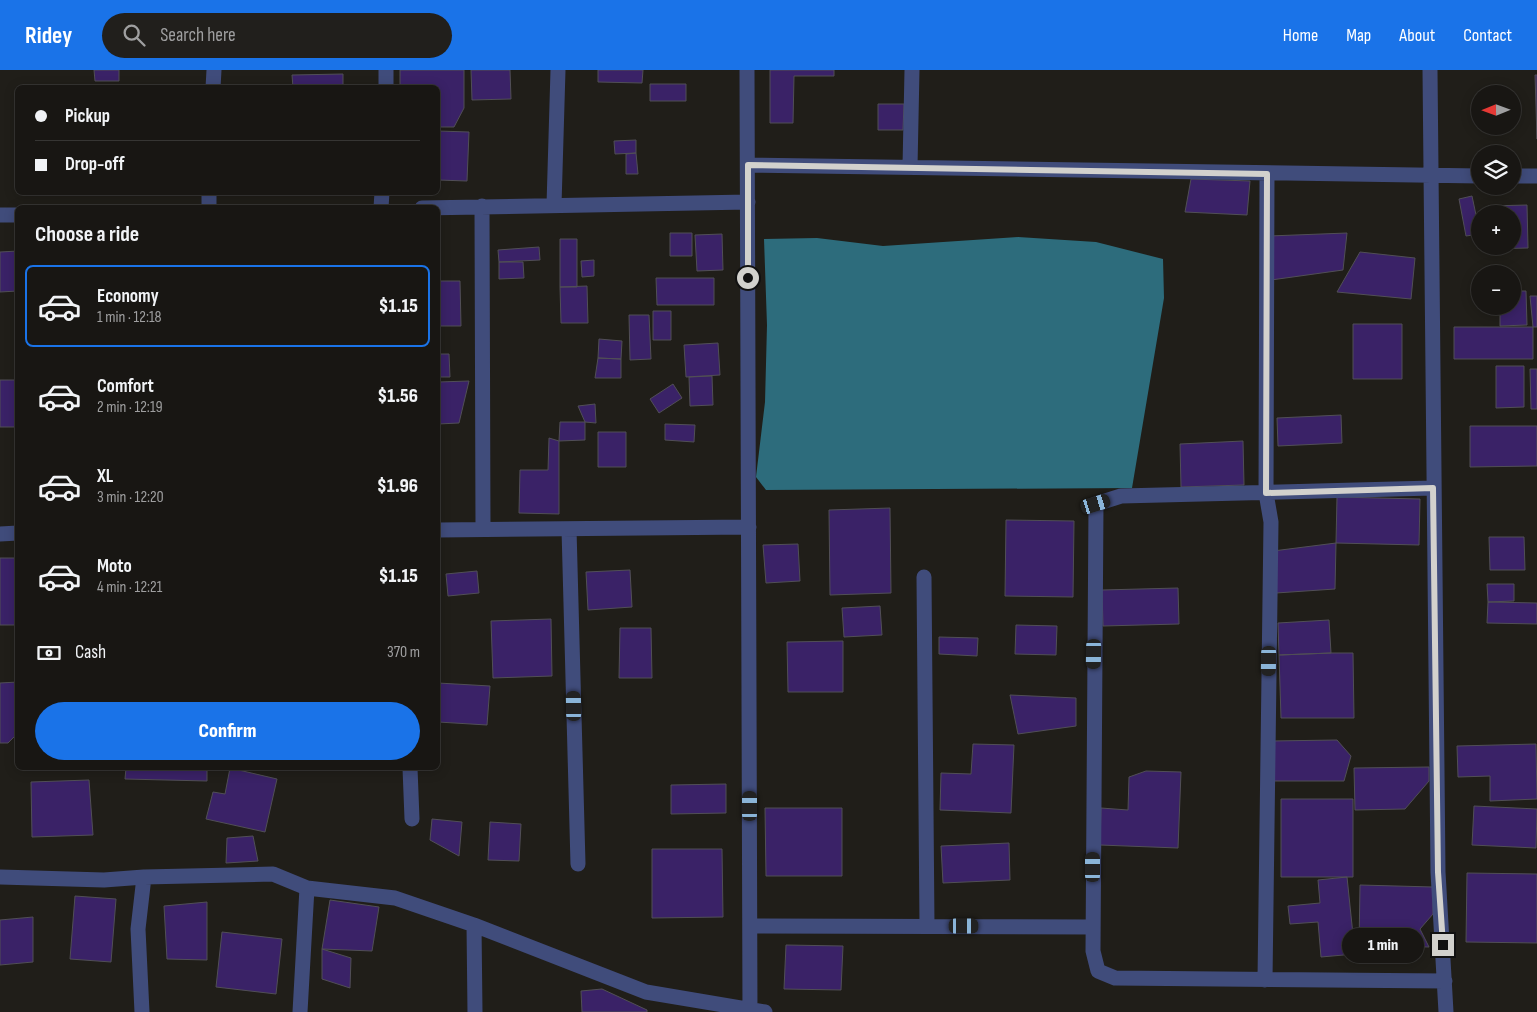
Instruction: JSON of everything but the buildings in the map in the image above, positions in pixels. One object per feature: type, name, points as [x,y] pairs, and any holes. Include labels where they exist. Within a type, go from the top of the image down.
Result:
[{"type":"street","points":[[213,85],[214,70]]},
{"type":"street","points":[[386,70],[386,85]]},
{"type":"street","points":[[554,205],[558,70]]},
{"type":"street","points":[[0,877],[104,880],[144,877],[273,874],[307,888],[395,898],[474,925],[646,992],[755,1011],[750,926],[747,70]]},
{"type":"street","points":[[910,168],[912,70]]},
{"type":"street","points":[[1430,70],[1438,872],[1446,1012]]},
{"type":"street","points":[[748,165],[1471,176]]},
{"type":"street","points":[[1265,980],[1271,522],[1266,493],[1267,174]]},
{"type":"street","points":[[1521,176],[1537,176]]},
{"type":"street","points":[[440,207],[748,202]]},
{"type":"street","points":[[482,206],[483,529]]},
{"type":"street","points":[[0,215],[15,214]]},
{"type":"street","points":[[1433,488],[1121,496],[1096,504],[1092,926],[1093,951],[1098,971],[1115,978],[1445,981]]},
{"type":"street","points":[[440,530],[749,527]]},
{"type":"street","points":[[569,529],[578,864]]},
{"type":"street","points":[[0,534],[15,534]]},
{"type":"street","points":[[924,577],[927,926]]},
{"type":"street","points":[[410,770],[412,819]]},
{"type":"street","points":[[142,1012],[138,929],[144,877]]},
{"type":"street","points":[[300,1012],[307,888]]},
{"type":"street","points":[[474,925],[475,1012]]},
{"type":"street","points":[[750,926],[1092,926]]},
{"type":"water","points":[[1018,237],[1096,242],[1163,259],[1164,298],[1132,488],[766,490],[756,477],[765,402],[767,325],[764,239],[817,238],[883,246]]},
{"type":"route","points":[[748,278],[748,165],[1267,174],[1266,493],[1433,488],[1438,872],[1443,945]]}]
